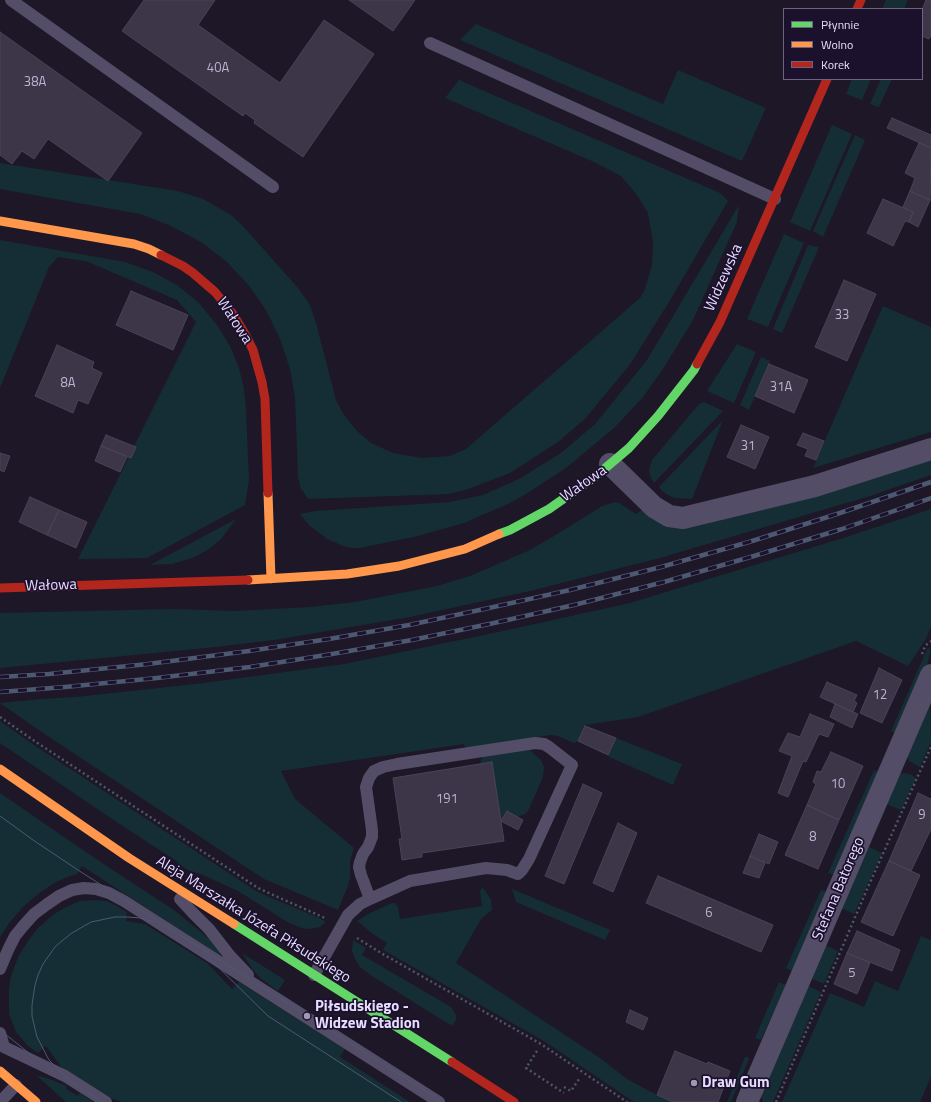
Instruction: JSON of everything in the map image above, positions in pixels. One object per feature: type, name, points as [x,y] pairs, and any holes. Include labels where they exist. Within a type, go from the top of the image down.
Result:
[{"type":"street","name":"Widzewska","points":[[610,464],[629,448],[658,416],[697,364],[720,322],[827,80]]},
{"type":"street","name":"Wałowa","points":[[0,221],[134,244],[149,249],[183,266],[193,273],[229,308],[253,350],[265,399],[270,579]]},
{"type":"street","name":"Wałowa","points":[[0,588],[270,579],[347,574],[376,570],[412,563],[465,549],[510,530],[549,509],[581,487],[610,464],[654,507],[669,516],[683,518],[815,486],[931,449]]},
{"type":"street","name":"Stefana Batorego","points":[[747,1102],[931,675]]},
{"type":"street","name":"Aleja Marszałka Józefa Piłsudskiego","points":[[0,769],[128,858],[514,1102]]},
{"type":"street","points":[[0,1071],[36,1102]]},
{"type":"lane","points":[[11,0],[273,187]]},
{"type":"lane","points":[[430,43],[775,199]]},
{"type":"lane","points":[[314,975],[348,915],[360,904],[370,899],[410,880],[486,868],[508,870],[518,874],[529,859],[572,765],[544,744],[535,743],[397,764],[383,767],[374,771],[369,778],[366,787],[372,837],[359,867],[370,899]]},
{"type":"lane","points":[[166,882],[209,929],[244,972],[270,994]]},
{"type":"lane","points":[[0,969],[15,936],[34,914],[46,904],[72,890],[96,888],[124,901],[439,1102]]},
{"type":"lane","points":[[0,1033],[2,1049],[65,1076],[106,1102]]},
{"type":"lane","points":[[0,1102],[16,1085]]},
{"type":"path","points":[[0,716],[36,742],[258,888],[331,921]]},
{"type":"path","points":[[776,1102],[868,887],[931,747]]},
{"type":"path","points":[[352,935],[541,1044],[627,1102]]},
{"type":"path","points":[[537,1051],[526,1068],[564,1093]]},
{"type":"path","points":[[564,1087],[571,1091],[579,1079]]},
{"type":"shaded area","points":[[886,0],[908,0],[904,8],[882,8]]},
{"type":"shaded area","points":[[476,24],[663,104],[678,70],[766,108],[742,161],[460,40]]},
{"type":"shaded area","points":[[459,80],[720,193],[728,201],[669,302],[631,363],[585,419],[558,442],[510,473],[468,489],[449,494],[309,499],[301,489],[298,477],[295,397],[290,369],[280,339],[266,310],[250,287],[227,262],[201,242],[169,225],[140,214],[0,189],[0,163],[178,191],[203,199],[231,215],[242,225],[298,288],[310,305],[336,400],[344,415],[357,431],[371,443],[393,453],[422,458],[450,456],[466,449],[640,298],[645,289],[652,265],[653,242],[648,213],[637,195],[621,176],[594,162],[445,98]]},
{"type":"shaded area","points":[[852,80],[871,80],[862,100],[846,94]]},
{"type":"shaded area","points":[[881,80],[892,80],[879,107],[870,104]]},
{"type":"shaded area","points":[[832,125],[852,134],[810,231],[790,222]]},
{"type":"shaded area","points":[[855,135],[865,140],[823,237],[813,231]]},
{"type":"shaded area","points":[[739,205],[737,222],[693,320],[663,369],[643,397],[614,428],[566,468],[510,503],[464,523],[418,536],[360,548],[343,546],[327,539],[309,525],[300,514],[315,511],[450,502],[483,495],[519,479],[561,453],[595,424],[647,360]]},
{"type":"shaded area","points":[[784,234],[804,243],[768,327],[747,319]]},
{"type":"shaded area","points":[[0,240],[125,262],[153,272],[177,285],[199,303],[217,325],[230,346],[239,368],[244,389],[249,480],[245,505],[147,558],[78,559],[196,322],[177,300],[86,261],[58,257],[49,267],[0,388]]},
{"type":"shaded area","points":[[808,245],[819,247],[782,333],[773,329]]},
{"type":"shaded area","points":[[883,306],[931,327],[931,432],[813,468]]},
{"type":"shaded area","points":[[737,344],[756,352],[734,403],[707,391]]},
{"type":"shaded area","points":[[761,357],[770,361],[749,410],[740,405]]},
{"type":"shaded area","points":[[704,402],[723,411],[654,483],[649,470],[652,460],[699,404]]},
{"type":"shaded area","points":[[723,420],[692,499],[675,498],[662,491],[659,487]]},
{"type":"shaded area","points":[[931,459],[931,475],[870,496],[660,558],[530,591],[410,617],[274,640],[0,668],[0,613],[174,609],[236,611],[310,607],[355,602],[437,586],[470,576],[530,550],[602,506],[615,502],[636,514],[644,508],[659,518]]},
{"type":"shaded area","points":[[931,509],[931,627],[926,639],[908,666],[856,641],[638,717],[585,725],[578,741],[574,743],[558,736],[551,735],[465,748],[464,744],[281,771],[295,799],[354,848],[350,861],[350,877],[348,886],[338,910],[264,879],[0,703],[76,697],[204,683],[344,664],[503,631],[630,603],[843,538]]},
{"type":"shaded area","points":[[236,519],[221,539],[209,549],[195,557],[172,564],[150,565]]},
{"type":"shaded area","points":[[928,647],[930,651],[928,662],[898,734],[891,731]]},
{"type":"shaded area","points":[[930,704],[931,742],[920,767],[909,761],[907,756]]},
{"type":"shaded area","points":[[0,721],[256,891],[326,922],[320,927],[309,929],[289,923],[238,891],[177,864],[178,862],[0,743]]},
{"type":"shaded area","points":[[616,738],[682,764],[673,785],[609,757],[608,755]]},
{"type":"shaded area","points":[[527,749],[541,760],[544,767],[543,777],[528,811],[517,817],[507,811],[501,821],[492,763],[480,764],[481,760],[483,756]]},
{"type":"shaded area","points":[[874,770],[881,773],[834,875],[828,873]]},
{"type":"shaded area","points":[[900,774],[910,774],[916,778],[901,810],[886,804]]},
{"type":"shaded area","points":[[0,793],[174,910],[207,937],[219,951],[221,956],[82,866],[76,875],[56,882],[24,906],[10,922],[0,937]]},
{"type":"shaded area","points":[[869,847],[882,853],[854,914],[841,908]]},
{"type":"shaded area","points":[[482,888],[491,900],[492,910],[481,919],[456,963],[600,1058],[627,1079],[673,1102],[634,1102],[544,1041],[383,950],[387,943],[357,921],[392,903],[395,903],[398,907],[400,919],[482,906],[480,892]]},
{"type":"shaded area","points":[[512,889],[610,930],[605,940],[516,902]]},
{"type":"shaded area","points":[[821,890],[827,892],[792,971],[786,968]]},
{"type":"shaded area","points":[[80,901],[106,901],[115,905],[127,912],[126,921],[145,924],[207,963],[232,989],[239,982],[345,1049],[340,1057],[410,1102],[122,1102],[111,1098],[62,1068],[46,1046],[38,1053],[28,1046],[16,1032],[9,1014],[9,988],[15,965],[19,955],[30,938],[37,929],[53,915]]},
{"type":"shaded area","points":[[921,936],[931,940],[931,1077],[920,1102],[782,1102],[830,993],[864,1007],[875,981],[898,991]]},
{"type":"shaded area","points":[[353,940],[366,948],[362,955],[451,1007],[456,1015],[456,1020],[452,1026],[360,967],[352,951]]},
{"type":"shaded area","points":[[824,945],[838,951],[824,984],[810,978]]},
{"type":"shaded area","points":[[242,953],[285,980],[278,991],[260,978]]},
{"type":"shaded area","points":[[779,982],[786,985],[761,1040],[755,1038]]},
{"type":"shaded area","points":[[806,985],[821,992],[773,1102],[763,1102],[761,1095]]},
{"type":"shaded area","points":[[745,1057],[748,1057],[749,1059],[731,1102],[727,1102]]},
{"type":"shaded area","points":[[36,1075],[67,1086],[66,1089],[78,1096],[80,1093],[93,1102],[66,1102]]},
{"type":"building","points":[[144,0],[215,0],[198,25],[280,83],[324,20],[374,54],[303,157],[254,123],[255,120],[245,113],[243,116],[122,31]]},
{"type":"building","points":[[349,0],[415,0],[393,31]]},
{"type":"building","points":[[926,0],[931,0],[931,35],[929,39],[923,36],[923,8]]},
{"type":"building","points":[[0,32],[142,133],[108,181],[48,139],[34,159],[22,151],[12,164],[0,155]]},
{"type":"building","points":[[892,118],[931,135],[931,148],[887,128]]},
{"type":"building","points":[[919,143],[931,148],[930,200],[910,191],[915,178],[905,173]]},
{"type":"building","points":[[910,191],[930,200],[918,227],[909,222],[913,212],[903,207]]},
{"type":"building","points":[[883,199],[913,212],[909,222],[905,221],[893,246],[867,233]]},
{"type":"building","points":[[844,280],[876,294],[847,361],[815,347]]},
{"type":"building","points":[[131,291],[188,315],[173,350],[116,325]]},
{"type":"building","points":[[57,345],[94,362],[92,368],[102,373],[88,404],[78,400],[73,413],[35,396]]},
{"type":"building","points":[[769,364],[808,380],[794,413],[755,396]]},
{"type":"building","points":[[741,425],[769,437],[755,469],[727,457]]},
{"type":"building","points":[[803,433],[824,441],[816,460],[805,456],[808,449],[797,445]]},
{"type":"building","points":[[106,435],[136,447],[131,458],[101,446]]},
{"type":"building","points":[[101,446],[127,457],[120,472],[95,461]]},
{"type":"building","points":[[0,453],[10,456],[4,472],[0,470]]},
{"type":"building","points":[[30,497],[59,510],[47,535],[19,522]]},
{"type":"building","points":[[59,510],[87,522],[76,548],[47,535]]},
{"type":"building","points":[[879,668],[902,680],[882,723],[860,713]]},
{"type":"building","points":[[827,682],[857,695],[854,701],[857,703],[853,712],[820,697]]},
{"type":"building","points":[[835,704],[858,714],[852,728],[830,717]]},
{"type":"building","points":[[810,714],[834,724],[828,737],[819,734],[806,762],[803,761],[788,797],[778,793],[792,756],[779,751],[788,733],[800,737]]},
{"type":"building","points":[[585,726],[616,738],[608,755],[578,741]]},
{"type":"building","points":[[831,752],[863,766],[839,820],[807,805],[816,784],[813,782],[817,771],[821,772]]},
{"type":"building","points":[[492,762],[504,841],[422,853],[422,857],[402,860],[399,839],[402,839],[393,778]]},
{"type":"building","points":[[583,784],[602,793],[564,884],[545,876]]},
{"type":"building","points":[[918,793],[931,799],[931,829],[911,871],[889,861]]},
{"type":"building","points":[[807,805],[839,820],[818,869],[785,855]]},
{"type":"building","points":[[507,811],[523,820],[518,830],[501,821]]},
{"type":"building","points":[[618,823],[637,833],[613,892],[593,883]]},
{"type":"building","points":[[759,834],[778,842],[769,864],[750,856]]},
{"type":"building","points":[[750,856],[765,863],[759,878],[743,873]]},
{"type":"building","points":[[889,861],[920,875],[893,936],[861,922]]},
{"type":"building","points":[[658,876],[773,925],[761,952],[646,903]]},
{"type":"building","points":[[857,931],[900,950],[892,971],[847,953]]},
{"type":"building","points":[[847,953],[870,963],[857,994],[834,984]]},
{"type":"building","points":[[630,1010],[648,1018],[643,1030],[626,1022]]},
{"type":"building","name":"Draw Gum","points":[[675,1051],[707,1064],[708,1062],[730,1071],[718,1102],[673,1102],[657,1095]]},
{"type":"tram line","points":[[0,816],[81,872],[443,1102]]},
{"type":"tram line","points":[[77,1086],[49,1060],[37,1037],[32,1016],[32,1005],[35,985],[43,964],[55,947],[72,933],[91,922],[115,917],[140,918],[154,922]]},
{"type":"tram line","points":[[208,957],[268,1016],[401,1102]]},
{"type":"tram line","points":[[0,1030],[54,1071]]},
{"type":"tram line","points":[[72,1083],[103,1102]]},
{"type":"railway","points":[[0,677],[49,674],[148,664],[249,651],[409,625],[570,590],[661,567],[749,542],[931,482]]},
{"type":"railway","points":[[0,692],[157,678],[250,667],[412,640],[494,623],[574,605],[664,582],[842,529],[931,498]]},
{"type":"traffic: fast","points":[[499,534],[510,530],[549,509],[596,476],[629,448],[658,416],[694,370],[697,364]]},
{"type":"traffic: fast","points":[[234,924],[452,1062]]},
{"type":"traffic: slow","points":[[0,221],[134,244],[161,255]]},
{"type":"traffic: slow","points":[[268,493],[271,579]]},
{"type":"traffic: slow","points":[[248,580],[347,574],[399,566],[465,549],[499,534]]},
{"type":"traffic: slow","points":[[0,769],[129,858],[234,924]]},
{"type":"traffic: slow","points":[[0,1071],[36,1102]]},
{"type":"traffic: jam","points":[[857,8],[861,0]]},
{"type":"traffic: jam","points":[[697,364],[720,322],[827,80]]},
{"type":"traffic: jam","points":[[161,255],[183,266],[215,292],[233,314],[253,350],[265,399],[268,493]]},
{"type":"traffic: jam","points":[[0,588],[248,580]]},
{"type":"traffic: jam","points":[[452,1062],[514,1102]]},
{"type":"place","name":"Piłsudskiego - Widzew Stadion","points":[[307,1016]]},
{"type":"place","name":"Draw Gum","points":[[694,1083]]}]
